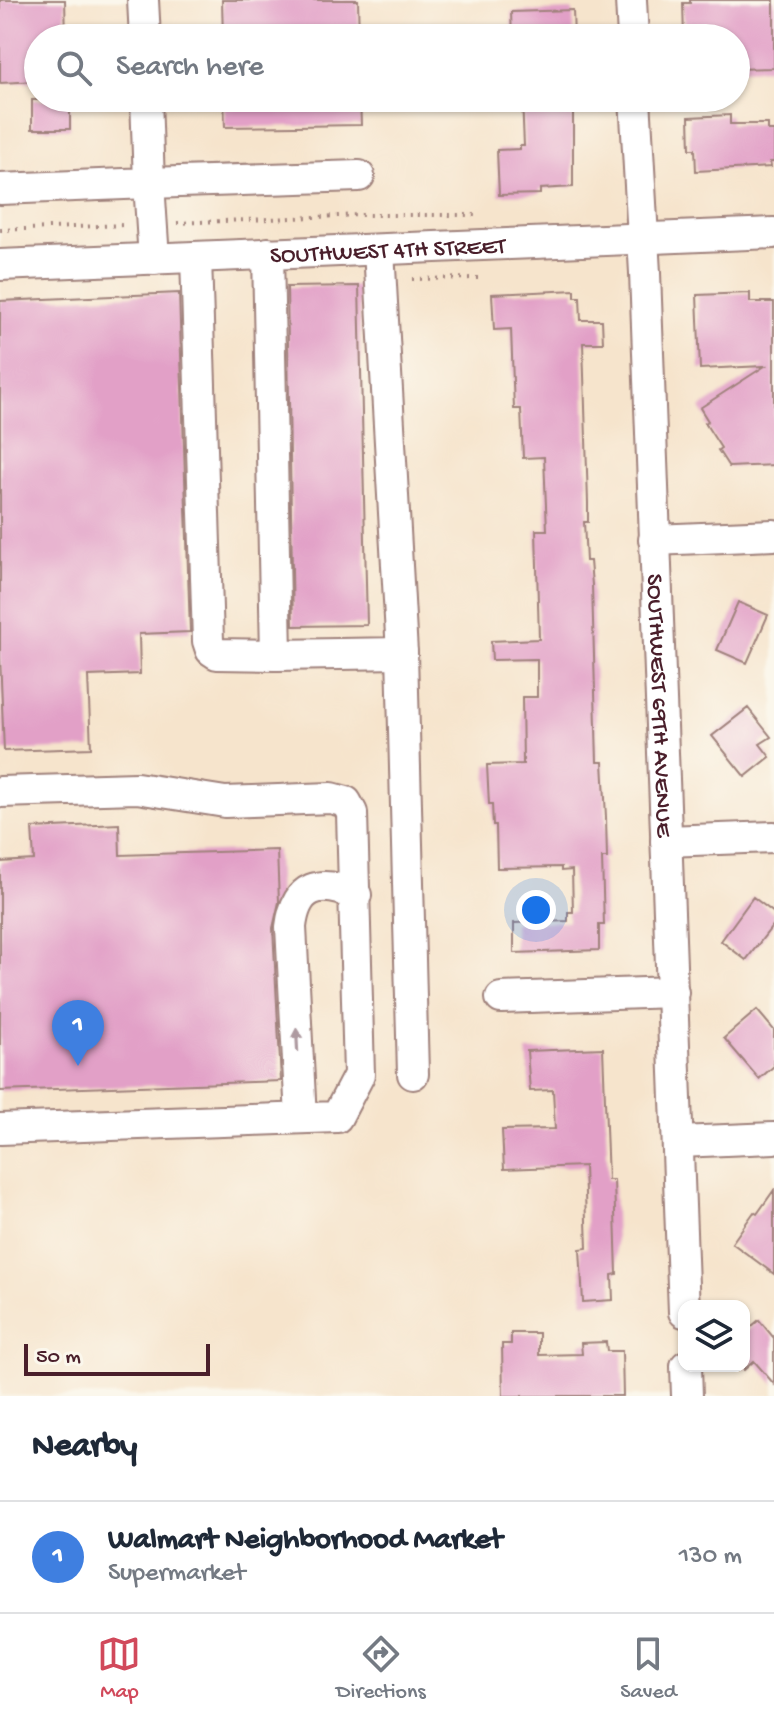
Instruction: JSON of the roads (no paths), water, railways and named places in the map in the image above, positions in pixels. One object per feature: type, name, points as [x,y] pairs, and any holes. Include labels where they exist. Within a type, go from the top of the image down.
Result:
[{"type":"street","points":[[143,0],[144,24]]},
{"type":"street","points":[[631,0],[632,24]]},
{"type":"street","points":[[146,112],[154,259]]},
{"type":"street","name":"SOUTHWEST 69TH AVENUE","points":[[636,112],[684,1300]]},
{"type":"street","points":[[0,189],[359,176]]},
{"type":"street","name":"SOUTHWEST 4TH STREET","points":[[0,265],[774,233]]},
{"type":"street","points":[[379,250],[402,653],[413,1074]]},
{"type":"street","points":[[268,253],[276,655]]},
{"type":"street","points":[[196,257],[208,641],[211,650],[217,654],[276,655],[402,653]]},
{"type":"street","points":[[654,540],[774,535]]},
{"type":"street","points":[[0,792],[137,788],[225,802],[331,798],[346,802],[352,813],[356,895],[359,1075],[337,1117],[0,1129]]},
{"type":"street","points":[[666,841],[774,837]]},
{"type":"street","points":[[301,1118],[291,927],[293,911],[301,896],[313,887],[327,885],[356,895]]},
{"type":"street","points":[[501,998],[673,992]]},
{"type":"street","points":[[679,1142],[774,1138]]},
{"type":"street","points":[[686,1372],[687,1396]]},
{"type":"place","name":"Walmart Neighborhood Market","points":[[78,1066]]}]
